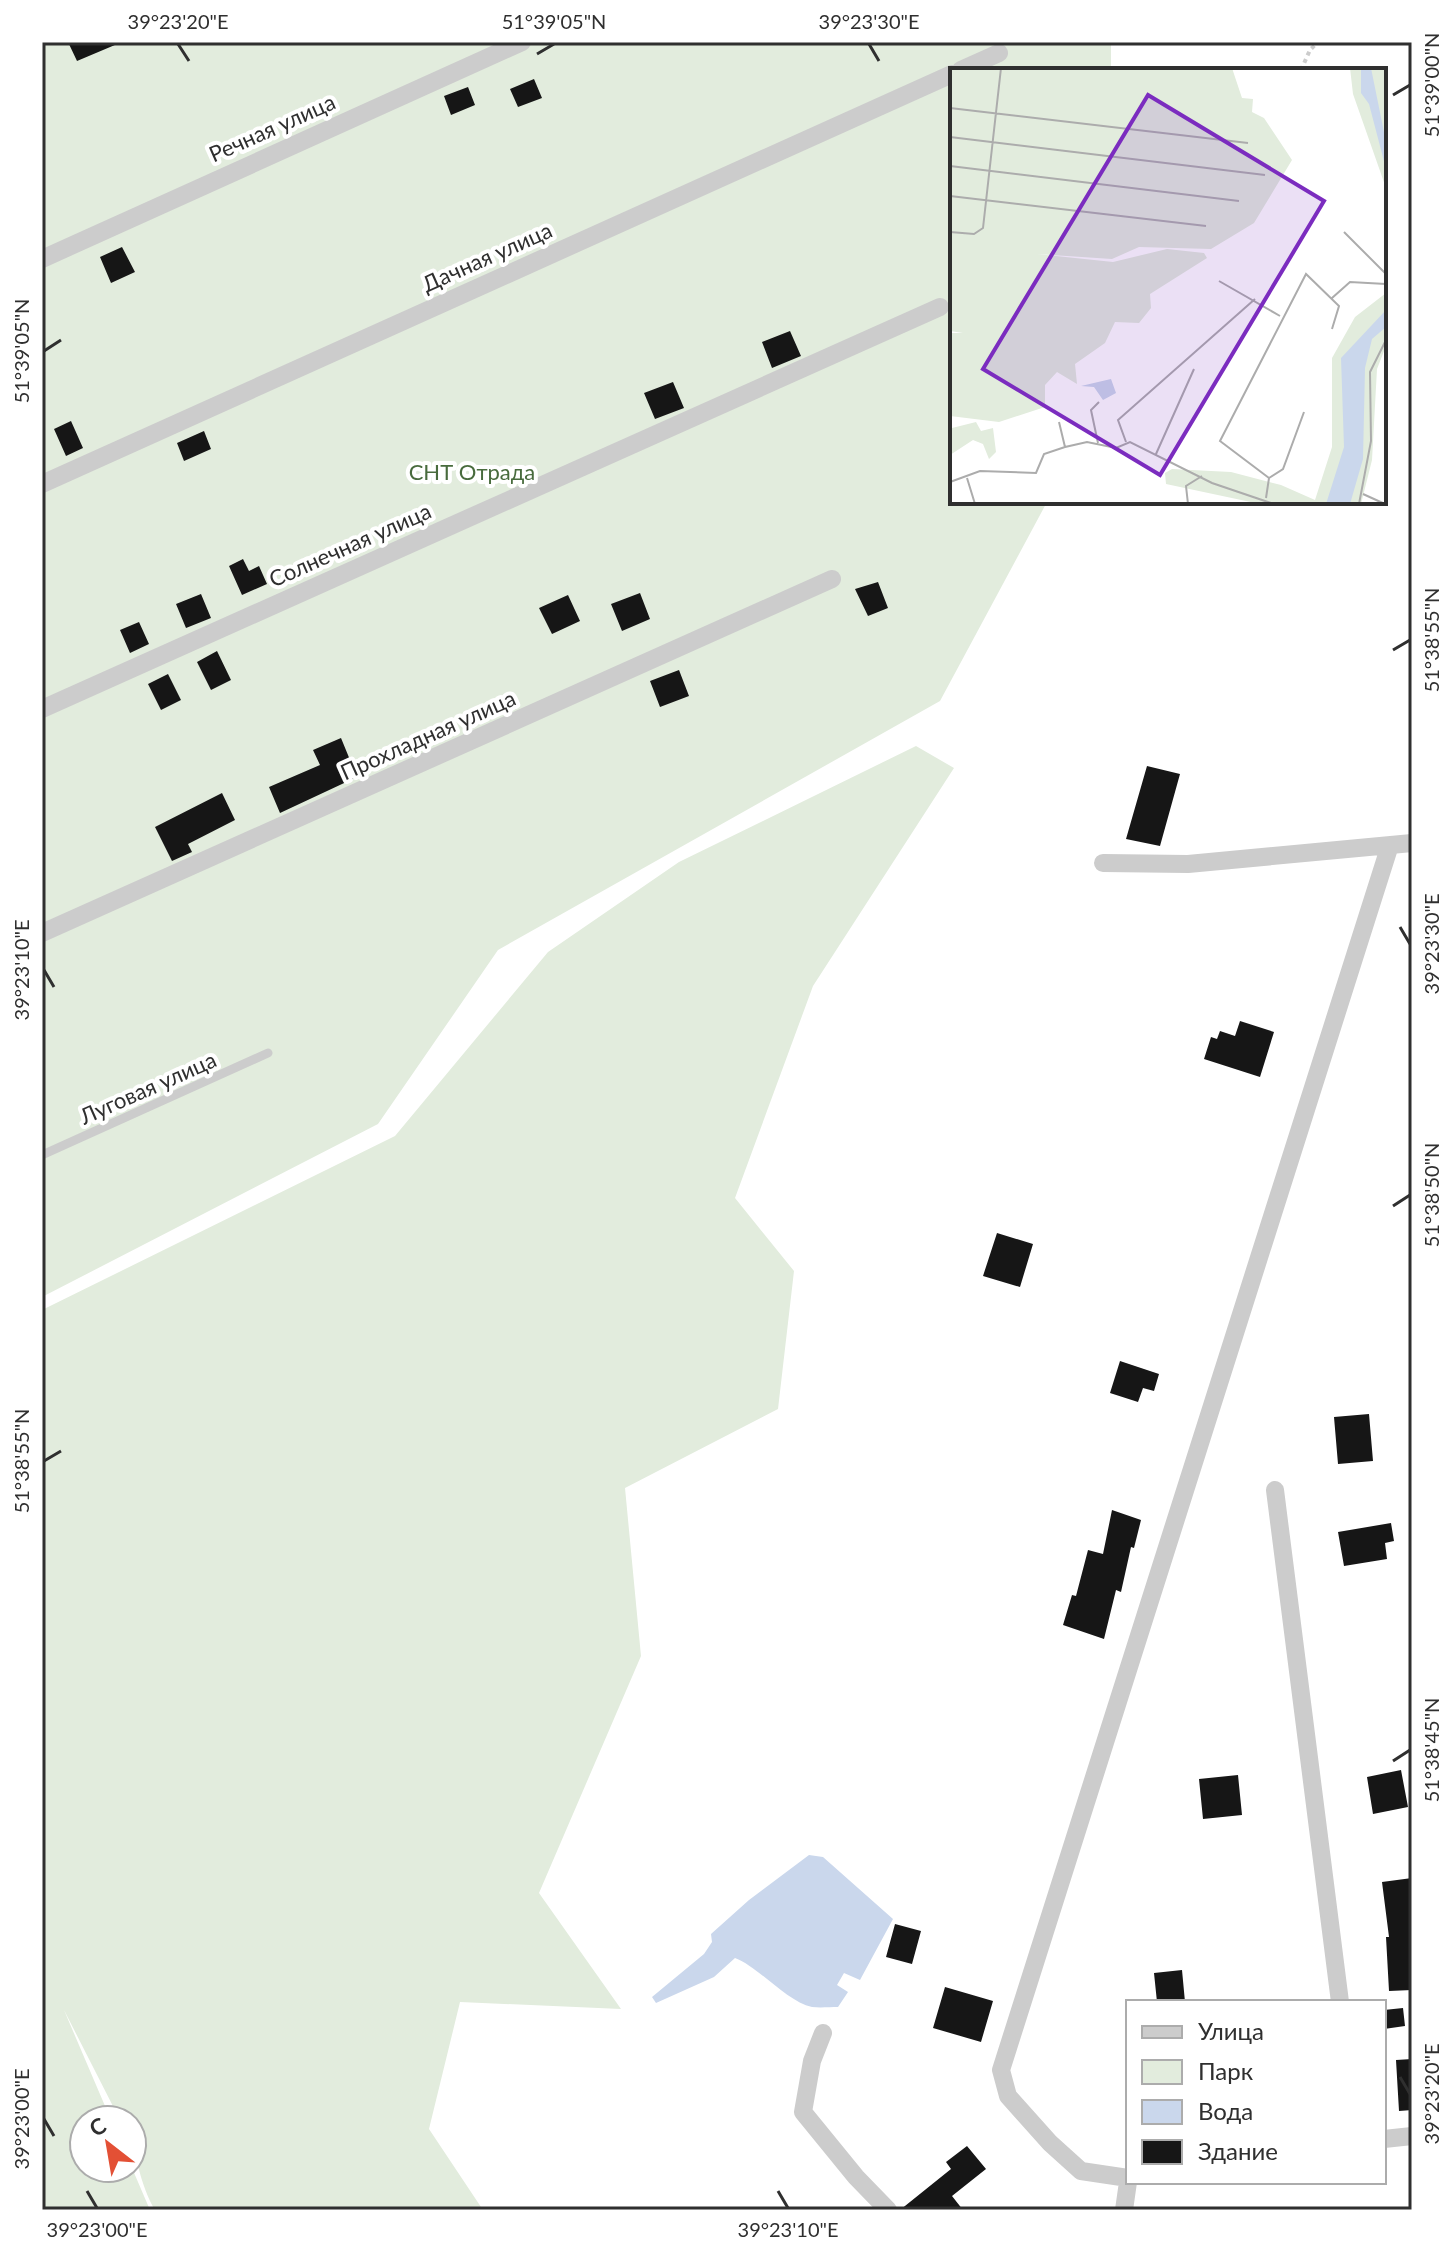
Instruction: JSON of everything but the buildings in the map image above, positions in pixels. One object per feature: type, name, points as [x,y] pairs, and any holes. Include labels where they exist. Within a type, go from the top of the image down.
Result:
[{"type":"street","name":"Речная улица","points":[[42,259],[522,42]]},
{"type":"street","points":[[965,68],[999,53]]},
{"type":"street","name":"Дачная улица","points":[[42,484],[950,75]]},
{"type":"street","name":"Солнечная улица","points":[[42,709],[940,307]]},
{"type":"street","name":"Прохладная улица","points":[[42,933],[832,579]]},
{"type":"street","points":[[1103,863],[1188,864],[1412,843]]},
{"type":"street","points":[[1126,2180],[1081,2171],[1050,2143],[1008,2096],[1001,2070],[1390,845]]},
{"type":"street","points":[[1275,1490],[1340,2000]]},
{"type":"street","points":[[823,2033],[812,2061],[803,2112],[856,2177],[888,2210]]},
{"type":"street","points":[[1386,2139],[1412,2136]]},
{"type":"street","points":[[1124,2210],[1127,2184]]},
{"type":"lane","name":"Луговая улица","points":[[42,1155],[268,1053]]},
{"type":"path","points":[[1302,68],[1310,50],[1318,42]]},
{"type":"green space","name":"СНТ Отрада","points":[[42,42],[1111,42],[1111,68],[950,68],[950,504],[1046,504],[940,701],[498,950],[378,1124],[42,1297]]},
{"type":"green space","points":[[916,746],[954,768],[813,986],[735,1198],[794,1271],[778,1409],[625,1488],[641,1656],[539,1893],[621,2009],[460,2002],[429,2129],[483,2210],[155,2210],[144,2184],[148,2184],[148,2104],[112,2104],[64,2010],[104,2104],[68,2104],[68,2184],[139,2184],[150,2210],[42,2210],[42,1310],[395,1136],[548,952],[679,862]]},
{"type":"water","points":[[809,1855],[823,1857],[893,1919],[860,1980],[844,1973],[837,1985],[848,1992],[838,2007],[802,2004],[735,1958],[714,1977],[656,2003],[652,1997],[704,1954],[712,1942],[711,1934],[749,1900]]}]
